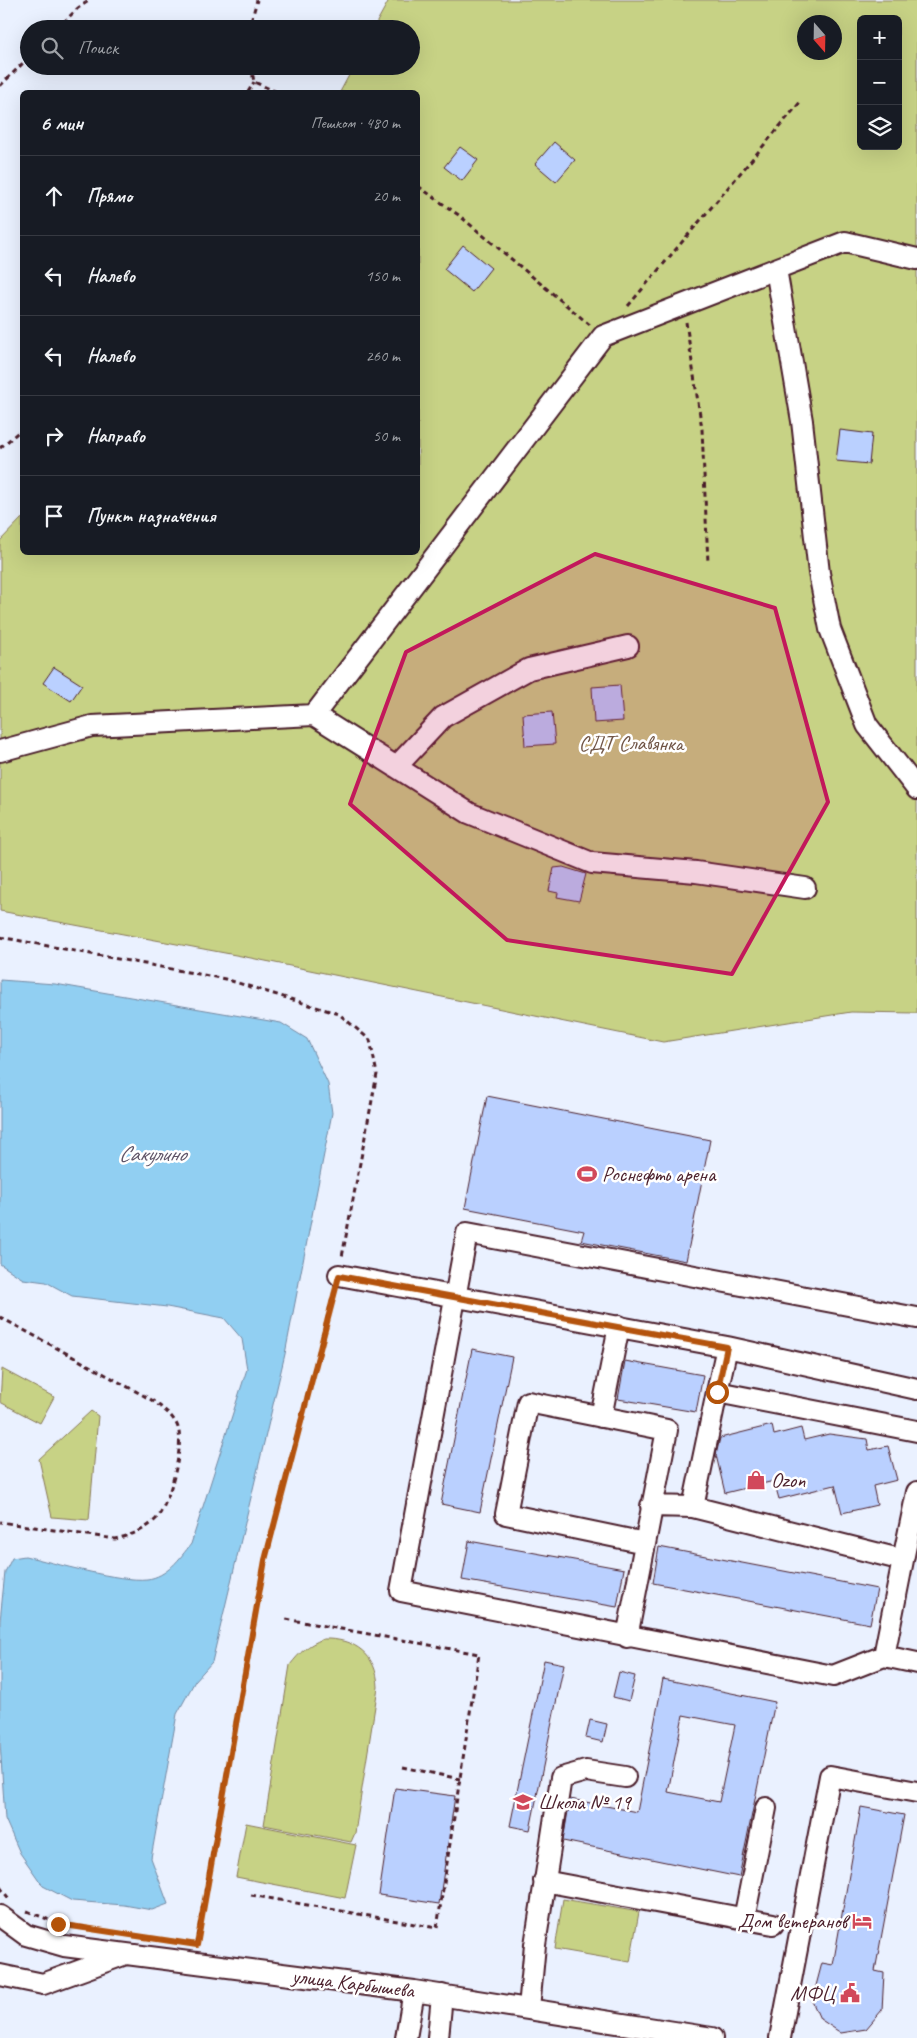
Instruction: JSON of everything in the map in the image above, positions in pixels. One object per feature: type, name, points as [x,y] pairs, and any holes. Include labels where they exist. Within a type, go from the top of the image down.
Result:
[{"type":"street","points":[[314,716],[603,336],[844,242],[917,259]]},
{"type":"street","points":[[776,269],[802,421],[819,573],[830,629],[867,725],[917,789]]},
{"type":"street","points":[[396,767],[443,717],[529,669],[628,646]]},
{"type":"street","points":[[0,750],[92,726],[314,716],[469,813],[592,863],[696,872],[805,888]]},
{"type":"street","points":[[917,1318],[467,1233],[454,1295],[401,1591],[627,1637],[833,1676],[884,1656],[917,1663]]},
{"type":"street","points":[[339,1276],[454,1295],[727,1347],[917,1389]]},
{"type":"street","points":[[601,1417],[619,1326]]},
{"type":"street","points":[[692,1507],[727,1347]]},
{"type":"street","points":[[717,1392],[917,1431]]},
{"type":"street","points":[[627,1637],[667,1430],[528,1402],[506,1514],[645,1543]]},
{"type":"street","points":[[884,1656],[917,1492]]},
{"type":"street","points":[[651,1506],[692,1507],[903,1560]]},
{"type":"street","points":[[530,2008],[535,1945],[561,1778],[586,1771],[625,1777]]},
{"type":"street","points":[[780,2038],[830,1776],[917,1792]]},
{"type":"street","points":[[744,1919],[766,1808]]},
{"type":"street","points":[[544,1881],[773,1924]]},
{"type":"street","name":"улица Карбышева","points":[[8,1911],[26,1935],[64,1946],[414,1991],[712,2038]]},
{"type":"street","points":[[0,1976],[43,1984],[125,1954]]},
{"type":"street","points":[[406,2038],[414,1991]]},
{"type":"street","points":[[438,2038],[442,1995]]},
{"type":"path","points":[[66,20],[78,8],[90,0]]},
{"type":"path","points":[[251,20],[257,0]]},
{"type":"path","points":[[0,86],[20,66]]},
{"type":"path","points":[[249,90],[254,82],[253,75]]},
{"type":"path","points":[[254,82],[272,90]]},
{"type":"path","points":[[622,313],[802,100]]},
{"type":"path","points":[[420,187],[460,216],[603,336]]},
{"type":"path","points":[[683,305],[702,429],[708,563]]},
{"type":"path","points":[[0,448],[20,431]]},
{"type":"path","points":[[0,937],[226,979],[340,1014],[370,1040],[377,1074],[339,1276],[265,1560],[197,1945],[188,1944]]},
{"type":"path","points":[[0,1317],[150,1399],[168,1412],[178,1427],[181,1444],[164,1508],[147,1527],[132,1535],[115,1539],[0,1522]]},
{"type":"path","points":[[251,1895],[437,1928],[479,1654],[286,1619]]},
{"type":"path","points":[[403,1767],[460,1779]]},
{"type":"path","points":[[0,1887],[8,1911]]},
{"type":"path","points":[[24,1910],[58,1924],[95,1929]]},
{"type":"highlighted area","points":[[595,554],[775,608],[828,802],[732,974],[507,940],[350,804],[406,652]]},
{"type":"green space","name":"СДТ Славянка","points":[[389,0],[917,0],[917,1013],[851,1012],[663,1042],[241,956],[0,911],[0,541],[20,520],[20,555],[420,555],[420,90],[341,90],[349,75],[420,75],[420,20],[378,20]]},
{"type":"green space","points":[[2,1369],[54,1397],[40,1423],[0,1402]]},
{"type":"green space","points":[[91,1411],[98,1416],[89,1520],[52,1517],[39,1459]]},
{"type":"green space","points":[[323,1639],[335,1639],[354,1645],[369,1657],[377,1676],[378,1687],[355,1833],[351,1842],[264,1825],[290,1665],[305,1649]]},
{"type":"green space","points":[[246,1823],[356,1845],[345,1898],[236,1877]]},
{"type":"green space","points":[[563,1899],[639,1912],[630,1962],[555,1949]]},
{"type":"water","name":"Сакулино","points":[[0,980],[55,984],[281,1023],[307,1039],[328,1084],[332,1113],[285,1354],[212,1662],[195,1681],[177,1714],[151,1858],[168,1904],[152,1910],[124,1905],[72,1901],[43,1886],[20,1853],[5,1819],[0,1742],[0,1621],[5,1572],[12,1558],[25,1556],[121,1578],[147,1579],[167,1571],[178,1561],[191,1544],[247,1369],[242,1339],[224,1318],[167,1307],[72,1296],[46,1282],[23,1279],[0,1264]]},
{"type":"building","points":[[554,142],[575,160],[556,182],[535,164]]},
{"type":"building","points":[[460,147],[478,160],[462,181],[444,167]]},
{"type":"building","points":[[463,245],[491,268],[472,292],[444,269]]},
{"type":"building","points":[[840,430],[872,434],[869,464],[836,461]]},
{"type":"building","points":[[54,667],[82,685],[71,701],[43,683]]},
{"type":"building","points":[[620,685],[623,721],[594,723],[592,687]]},
{"type":"building","points":[[552,712],[555,744],[525,746],[523,714]]},
{"type":"building","points":[[563,867],[586,874],[579,901],[557,897],[558,893],[549,891],[554,868]]},
{"type":"building","name":"Роснефть арена","points":[[487,1096],[710,1140],[686,1261],[581,1241],[584,1231],[465,1208]]},
{"type":"building","points":[[472,1349],[512,1357],[480,1512],[441,1504]]},
{"type":"building","points":[[625,1361],[703,1375],[696,1412],[618,1399]]},
{"type":"building","points":[[772,1425],[774,1435],[801,1428],[804,1440],[829,1434],[867,1439],[869,1450],[888,1446],[897,1480],[873,1486],[877,1505],[842,1513],[835,1485],[779,1499],[774,1481],[725,1493],[716,1455],[720,1438]]},
{"type":"building","points":[[469,1541],[624,1569],[617,1607],[462,1580]]},
{"type":"building","points":[[659,1547],[877,1589],[870,1624],[653,1583]]},
{"type":"building","points":[[544,1660],[564,1664],[530,1830],[510,1826]]},
{"type":"building","points":[[619,1672],[635,1676],[629,1701],[613,1697]]},
{"type":"building","points":[[663,1679],[775,1702],[739,1877],[563,1841],[570,1799],[637,1812]],"holes":[[[683,1715],[735,1725],[719,1802],[668,1792]]]},
{"type":"building","points":[[590,1720],[607,1724],[603,1742],[586,1738]]},
{"type":"building","points":[[395,1788],[455,1796],[439,1904],[379,1895]]},
{"type":"building","points":[[861,1807],[904,1815],[875,1971],[884,1973],[882,2010],[866,2029],[841,2033],[820,2019],[812,2001],[822,1963],[833,1965]]},
{"type":"place","name":"Роснефть арена","points":[[587,1174]]},
{"type":"place","name":"Ozon","points":[[756,1480]]},
{"type":"place","name":"Школа № 19","points":[[523,1802]]},
{"type":"place","name":"Дом ветеранов","points":[[862,1921]]},
{"type":"place","name":"МФЦ","points":[[850,1993]]},
{"type":"route","points":[[58,1924],[197,1945],[265,1560],[339,1276],[454,1295],[727,1347],[717,1392]]}]
